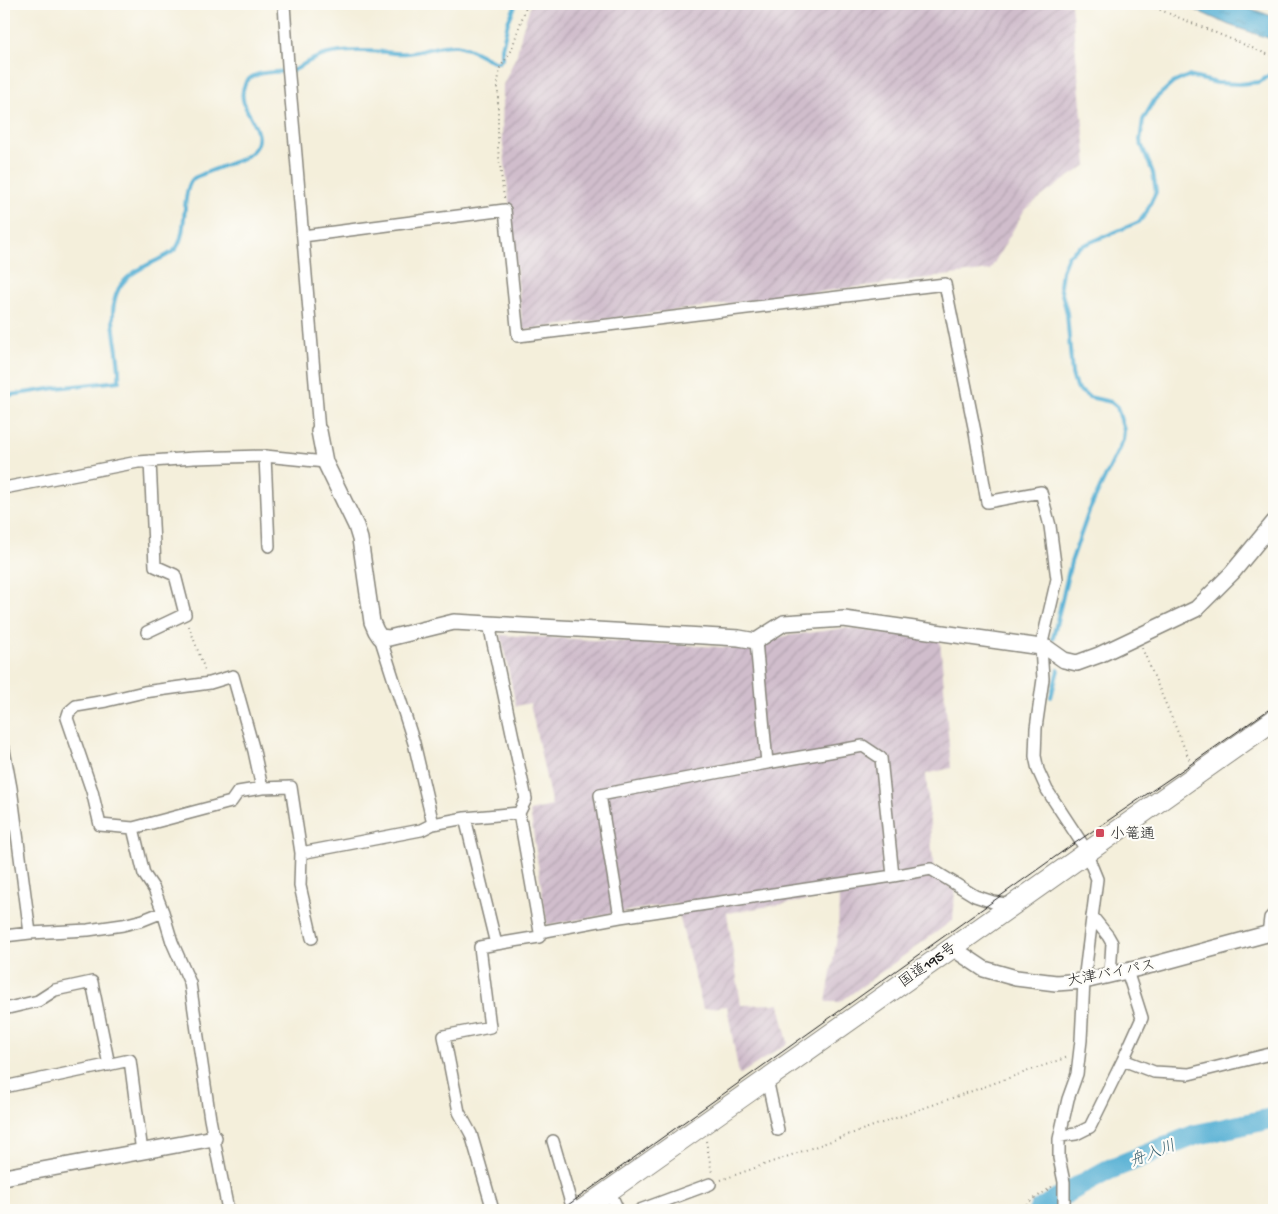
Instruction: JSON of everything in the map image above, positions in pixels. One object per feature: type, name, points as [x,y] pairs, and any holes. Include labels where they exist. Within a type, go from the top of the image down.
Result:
[{"type":"highway","name":"国道195号","points":[[582,1210],[1274,720]]},
{"type":"street","points":[[284,4],[318,431],[330,475],[356,526],[360,538],[372,622],[380,637],[414,744],[433,824]]},
{"type":"street","points":[[303,236],[505,210],[518,336],[945,284],[987,502],[1040,492],[1050,526],[1057,579],[1041,647],[1044,679],[1036,728],[1034,756],[1047,790],[1087,852],[1097,879],[1084,981],[1077,1074],[1068,1099],[1060,1136],[1064,1209]]},
{"type":"street","points":[[4,488],[150,461],[265,456],[325,462]]},
{"type":"street","points":[[265,456],[269,546]]},
{"type":"street","points":[[147,632],[185,614],[175,575],[155,566],[150,461]]},
{"type":"street","points":[[380,637],[389,638],[454,622],[729,637],[756,641],[784,623],[844,619],[1047,648],[1064,660],[1077,662],[1099,655],[1196,609],[1232,573],[1274,522]]},
{"type":"street","points":[[489,624],[526,798],[519,813],[540,932],[539,938],[480,947],[490,1027],[444,1036],[460,1112],[471,1134],[493,1210]]},
{"type":"street","points":[[756,641],[767,763]]},
{"type":"street","points":[[262,788],[254,751],[233,676],[210,683],[144,692],[76,706],[68,712],[67,718],[92,792],[100,825],[133,828],[231,802],[238,792],[262,788],[291,787],[301,853],[300,886],[312,938]]},
{"type":"street","points":[[620,917],[600,795],[863,746],[881,758],[893,876]]},
{"type":"street","points":[[4,752],[11,788],[30,933]]},
{"type":"street","points":[[301,853],[421,830],[433,824],[465,818],[519,813]]},
{"type":"street","points":[[465,818],[496,944]]},
{"type":"street","points":[[133,828],[144,874],[154,889],[172,942],[190,983],[214,1138],[228,1210]]},
{"type":"street","points":[[540,932],[620,917],[931,869],[976,896],[993,902],[1012,905]]},
{"type":"street","points":[[4,936],[123,926],[163,912]]},
{"type":"street","points":[[1271,933],[1270,918],[1274,914]]},
{"type":"street","points":[[1092,916],[1112,943],[1110,975]]},
{"type":"street","name":"大津バイパス","points":[[951,947],[984,969],[1016,978],[1056,983],[1084,981],[1110,975],[1271,933]]},
{"type":"street","points":[[1060,1136],[1076,1134],[1090,1126],[1142,1018],[1127,971]]},
{"type":"street","points":[[4,1009],[38,1001],[55,990],[92,982],[109,1064]]},
{"type":"street","points":[[1123,1060],[1154,1072],[1189,1074],[1274,1053]]},
{"type":"street","points":[[4,1087],[130,1060],[142,1152]]},
{"type":"street","points":[[767,1078],[778,1130]]},
{"type":"street","points":[[4,1177],[214,1138]]},
{"type":"street","points":[[553,1141],[570,1203],[574,1210]]},
{"type":"street","points":[[640,1210],[712,1184]]},
{"type":"street","points":[[610,1190],[618,1210]]},
{"type":"path","points":[[505,210],[498,149],[498,83],[500,68],[511,51],[526,4]]},
{"type":"path","points":[[1146,4],[1274,57]]},
{"type":"path","points":[[185,614],[210,683]]},
{"type":"path","points":[[1137,637],[1196,775]]},
{"type":"path","points":[[702,1124],[712,1184],[1080,1053]]},
{"type":"path","points":[[1018,1210],[1063,1180]]},
{"type":"shaded area","points":[[531,4],[1071,4],[1087,165],[1025,209],[990,270],[523,330],[502,135],[503,85],[517,54]]},
{"type":"shaded area","points":[[846,628],[940,640],[951,768],[926,774],[934,875],[955,891],[953,920],[840,1002],[826,1002],[838,932],[839,895],[727,913],[741,1005],[779,1004],[788,1043],[739,1075],[727,1006],[703,1009],[676,903],[547,925],[530,811],[552,806],[530,703],[516,706],[501,635],[739,648],[785,636]]},
{"type":"water","points":[[1182,4],[1238,4],[1274,17],[1274,40],[1229,25]]},
{"type":"waterway","points":[[4,396],[119,381],[113,316],[119,288],[135,272],[169,255],[177,247],[182,230],[187,191],[194,178],[244,158],[254,149],[258,140],[257,131],[244,104],[242,94],[245,84],[249,79],[268,72],[294,70],[322,56],[349,51],[405,53],[456,45],[494,62],[499,62],[502,58],[502,48],[508,22],[516,4]]},
{"type":"waterway","points":[[1053,638],[1071,562],[1089,511],[1123,440],[1124,430],[1117,407],[1111,402],[1089,397],[1076,388],[1072,374],[1067,313],[1060,286],[1062,271],[1068,256],[1079,247],[1139,222],[1146,213],[1156,192],[1153,173],[1140,141],[1143,120],[1155,99],[1173,83],[1188,76],[1217,83],[1239,84],[1260,82],[1274,71]]},
{"type":"waterway","points":[[1051,697],[1058,670]]},
{"type":"waterway","name":"舟入川","points":[[1039,1210],[1108,1170],[1195,1135],[1274,1118]]},
{"type":"tram line","points":[[561,1210],[1062,852],[1274,706]]},
{"type":"place","name":"小篭通","points":[[1100,833]]}]
